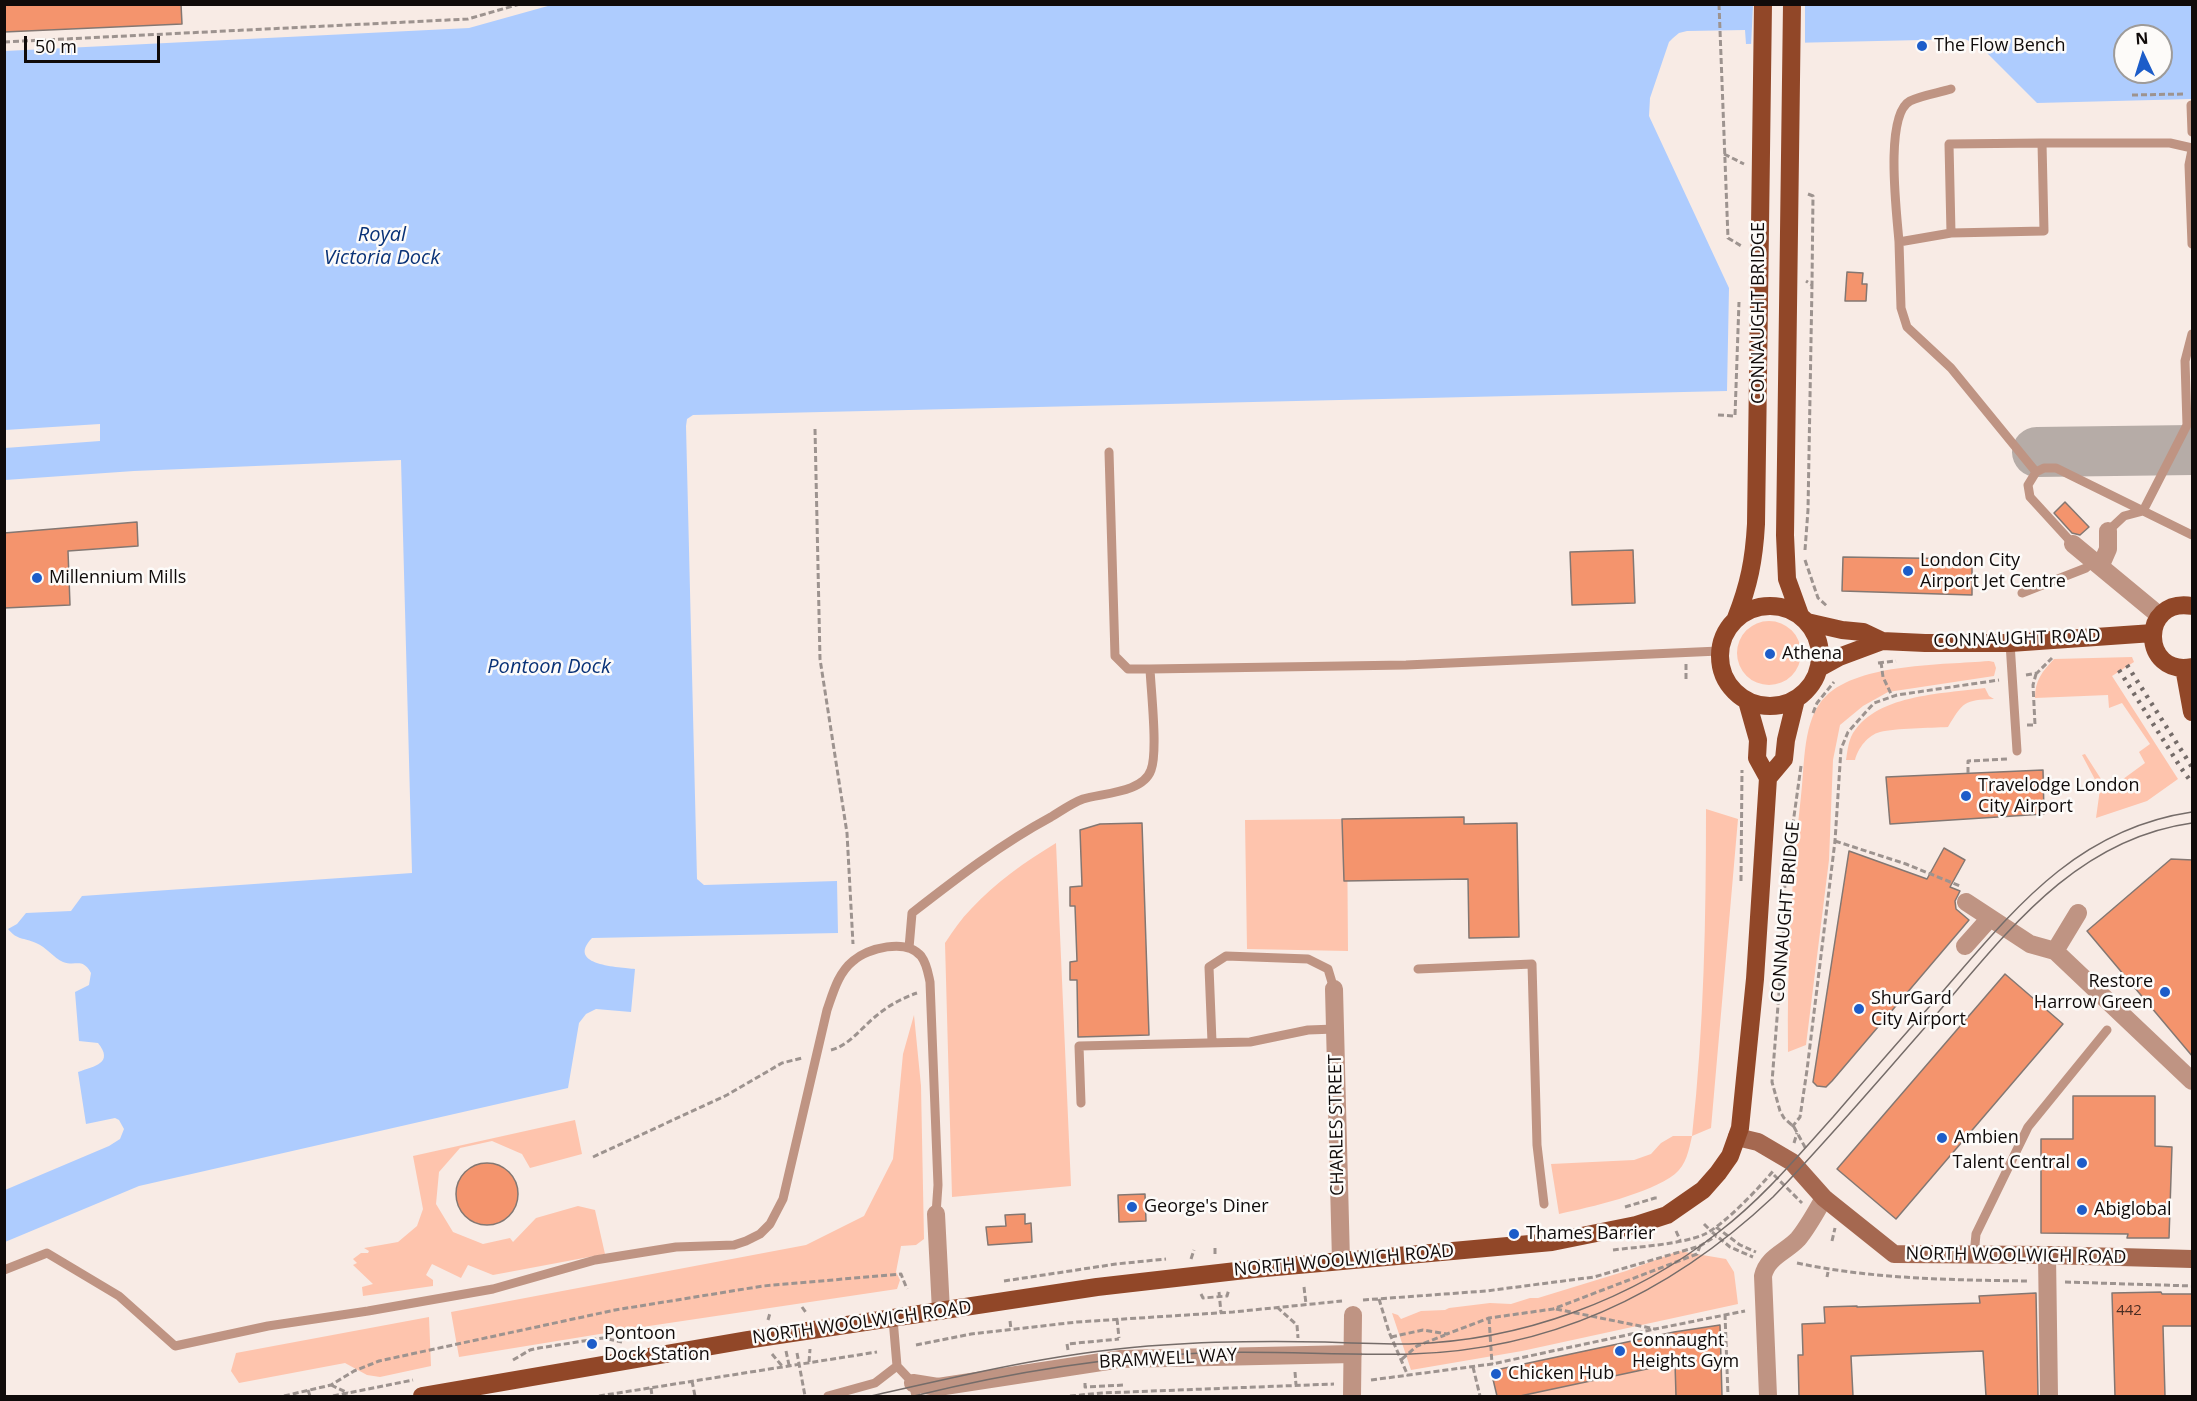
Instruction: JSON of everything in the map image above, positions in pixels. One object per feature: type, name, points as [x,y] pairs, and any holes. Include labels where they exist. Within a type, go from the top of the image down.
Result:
[{"type":"main road","name":"CONNAUGHT BRIDGE","points":[[1736,618],[1753,565],[1758,441],[1763,4]]},
{"type":"main road","name":"CONNAUGHT BRIDGE","points":[[1792,4],[1785,562],[1790,591],[1804,619]]},
{"type":"main road","points":[[2193,606],[2183,604],[2171,607],[2160,616],[2152,633],[2153,644],[2164,661],[2174,667],[2188,668],[2193,712]]},
{"type":"main road","points":[[1774,605],[1788,608],[1804,619],[1819,641],[1821,658],[1814,680],[1796,699],[1780,705],[1763,706],[1747,700],[1731,688],[1722,671],[1719,651],[1725,633],[1736,618],[1760,606],[1774,605]]},
{"type":"main road","name":"CONNAUGHT ROAD","points":[[1804,619],[1842,630],[1863,632],[1882,641],[2010,643],[2152,633]]},
{"type":"main road","name":"CONNAUGHT ROAD","points":[[1819,668],[1839,657],[1869,648],[1882,641]]},
{"type":"main road","points":[[1768,778],[1784,759],[1796,699]]},
{"type":"main road","name":"CONNAUGHT BRIDGE","points":[[1737,1137],[1742,1117],[1755,979],[1768,778],[1757,758],[1758,740],[1747,700]]},
{"type":"main road","name":"NORTH WOOLWICH ROAD","points":[[422,1396],[735,1342],[1097,1287],[1341,1261],[1552,1242],[1657,1219],[1685,1204],[1703,1190],[1730,1156],[1737,1137]]},
{"type":"street","points":[[2098,563],[2108,549],[2108,531]]},
{"type":"street","points":[[2073,543],[2160,616]]},
{"type":"street","points":[[1968,896],[1990,918],[2030,944],[2055,951],[2193,1081]]},
{"type":"street","points":[[2055,951],[2078,913]]},
{"type":"street","points":[[1965,946],[1990,918]]},
{"type":"street","name":"CHARLES STREET","points":[[1334,989],[1341,1261]]},
{"type":"street","name":"NORTH WOOLWICH ROAD","points":[[1737,1137],[1758,1142],[1792,1162],[1824,1198],[1894,1254],[2193,1259]]},
{"type":"street","points":[[1768,1396],[1762,1276],[1769,1262],[1798,1239],[1824,1198]]},
{"type":"street","points":[[936,1214],[941,1311]]},
{"type":"street","points":[[2047,1255],[2049,1396]]},
{"type":"street","points":[[1352,1396],[1353,1305]]},
{"type":"street","name":"BRAMWELL WAY","points":[[914,1390],[1121,1359],[1299,1354],[1352,1362]]},
{"type":"lane","points":[[1951,89],[1909,101],[1901,110],[1896,124],[1894,154],[1901,308],[1907,327],[1951,368],[2036,472]]},
{"type":"lane","points":[[2191,105],[2193,132]]},
{"type":"lane","points":[[1899,242],[1951,233],[2044,231],[2042,142]]},
{"type":"lane","points":[[1951,233],[1949,144],[2170,143],[2193,149],[2189,165],[2193,244]]},
{"type":"lane","points":[[2108,531],[2124,516],[2143,511],[2187,425],[2185,361],[2193,334]]},
{"type":"lane","points":[[1109,452],[1115,656],[1128,669],[1406,665],[1719,651]]},
{"type":"lane","points":[[2073,543],[2030,497],[2028,485],[2036,472],[2044,468],[2056,468],[2193,535]]},
{"type":"lane","points":[[2022,593],[2098,563]]},
{"type":"lane","points":[[2010,643],[2017,751]]},
{"type":"lane","points":[[909,948],[912,913],[966,871],[1023,832],[1082,800],[1140,784],[1151,771],[1153,747],[1150,669]]},
{"type":"lane","points":[[4,1270],[47,1253],[119,1296],[175,1346],[268,1326],[493,1289],[595,1260],[676,1247],[734,1245],[746,1241],[760,1234],[770,1224],[783,1198],[827,1010],[835,987],[843,972],[853,961],[875,950],[896,947],[909,948],[921,956],[925,963],[931,991],[938,1185],[936,1214]]},
{"type":"lane","points":[[1212,1042],[1209,967],[1226,956],[1308,959],[1328,969],[1334,989]]},
{"type":"lane","points":[[1418,969],[1532,964],[1537,1145],[1544,1204]]},
{"type":"lane","points":[[1081,1103],[1079,1046],[1250,1042],[1308,1030],[1335,1029]]},
{"type":"lane","points":[[1974,1255],[1976,1234],[2028,1127],[2107,1030]]},
{"type":"lane","points":[[893,1319],[897,1366],[914,1390]]},
{"type":"lane","points":[[828,1396],[875,1383],[897,1366]]},
{"type":"path","points":[[4,42],[468,19],[520,4]]},
{"type":"path","points":[[1719,4],[1728,238],[1748,249]]},
{"type":"path","points":[[2132,95],[2189,93],[2191,105]]},
{"type":"path","points":[[1724,154],[1748,166]]},
{"type":"path","points":[[1803,191],[1813,196],[1805,559],[1818,598],[1822,602]]},
{"type":"path","points":[[1741,246],[1741,257]]},
{"type":"path","points":[[1802,279],[1812,285]]},
{"type":"path","points":[[1718,415],[1735,416],[1739,291]]},
{"type":"path","points":[[815,429],[820,659],[847,833],[853,961]]},
{"type":"path","points":[[2034,711],[2033,685],[2037,673],[2051,658],[2051,651]]},
{"type":"path","points":[[1872,664],[1898,661]]},
{"type":"path","points":[[1881,662],[1883,677],[1892,696]]},
{"type":"path","points":[[2023,676],[2037,673]]},
{"type":"path","points":[[1811,718],[1822,696],[1838,679]]},
{"type":"path","points":[[1792,1127],[1802,1111],[1835,841],[1841,749],[1848,732],[1874,703],[1892,696],[2003,679]]},
{"type":"path","name":"CONNAUGHT BRIDGE","points":[[1797,1133],[1780,1110],[1772,1082],[1783,942],[1785,881],[1803,756]]},
{"type":"path","points":[[1968,773],[1968,760],[1980,760]]},
{"type":"path","points":[[1741,890],[1742,762]]},
{"type":"path","points":[[1835,841],[1906,864],[1968,896]]},
{"type":"path","points":[[593,1158],[727,1095],[782,1063],[842,1047],[878,1015],[905,997],[931,991]]},
{"type":"path","points":[[1766,1082],[1772,1082]]},
{"type":"path","points":[[1677,1233],[1680,1240],[1705,1234],[1716,1227],[1758,1189],[1778,1165]]},
{"type":"path","points":[[1774,1175],[1808,1208]]},
{"type":"path","points":[[1704,1224],[1716,1236],[1738,1251],[1757,1259]]},
{"type":"path","points":[[1716,1227],[1740,1245],[1762,1254]]},
{"type":"path","points":[[916,1345],[1011,1329],[1306,1304],[1353,1305],[1379,1299],[1486,1291],[1594,1277],[1700,1246],[1716,1236]]},
{"type":"path","points":[[1401,1360],[1417,1346],[1447,1334],[1490,1318],[1554,1309],[1697,1254],[1700,1246]]},
{"type":"path","points":[[1215,1248],[1215,1254]]},
{"type":"path","points":[[1192,1255],[1194,1250]]},
{"type":"path","name":"NORTH WOOLWICH ROAD","points":[[1797,1263],[1828,1270],[1919,1278],[2032,1281]]},
{"type":"path","points":[[284,1396],[331,1384],[378,1361],[615,1310],[763,1286],[901,1274],[907,1289]]},
{"type":"path","name":"NORTH WOOLWICH ROAD","points":[[2057,1282],[2193,1286]]},
{"type":"path","points":[[1304,1287],[1306,1304]]},
{"type":"path","points":[[1203,1293],[1203,1298],[1206,1298],[1219,1294],[1227,1296],[1229,1291]]},
{"type":"path","points":[[1219,1294],[1221,1312]]},
{"type":"path","points":[[1379,1299],[1391,1337],[1408,1376]]},
{"type":"path","points":[[802,1307],[805,1311]]},
{"type":"path","points":[[1277,1307],[1297,1325],[1299,1354]]},
{"type":"path","points":[[1554,1309],[1655,1329],[1745,1311]]},
{"type":"path","points":[[1725,1314],[1728,1396]]},
{"type":"path","points":[[1490,1318],[1492,1364]]},
{"type":"path","points":[[1067,1344],[1119,1339],[1117,1319]]},
{"type":"path","points":[[1010,1321],[1011,1329]]},
{"type":"path","points":[[1391,1337],[1423,1330],[1447,1334]]},
{"type":"path","points":[[808,1362],[810,1351]]},
{"type":"path","points":[[599,1396],[877,1352]]},
{"type":"path","points":[[797,1353],[805,1396]]},
{"type":"path","points":[[787,1355],[789,1365]]},
{"type":"path","points":[[775,1358],[782,1366]]},
{"type":"path","points":[[1473,1367],[1480,1396]]},
{"type":"path","points":[[1296,1376],[1296,1385]]},
{"type":"path","points":[[692,1381],[694,1395]]},
{"type":"path","points":[[331,1384],[349,1393]]},
{"type":"path","points":[[1085,1387],[1125,1384],[1125,1392]]},
{"type":"path","points":[[651,1388],[652,1396]]},
{"type":"path","points":[[308,1389],[310,1396]]},
{"type":"path","points":[[633,1391],[634,1396]]},
{"type":"shaded area","points":[[1763,621],[1775,621],[1792,630],[1799,641],[1801,653],[1799,665],[1792,676],[1775,685],[1763,685],[1751,680],[1742,671],[1737,659],[1737,647],[1742,635],[1751,626]]},
{"type":"shaded area","points":[[2132,657],[2134,662],[2112,676],[2178,779],[2147,801],[2096,818],[2100,789],[2082,755],[2085,754],[2108,790],[2145,763],[2139,752],[2150,744],[2122,703],[2109,708],[2108,695],[2035,698],[2036,686],[2043,672],[2054,659]]},
{"type":"shaded area","points":[[1994,662],[1996,668],[1994,676],[1888,692],[1863,706],[1840,725],[1833,760],[1829,860],[1806,1045],[1788,1052],[1792,892],[1806,743],[1818,706],[1826,696],[1841,685],[1880,671]]},
{"type":"shaded area","points":[[1985,688],[1989,696],[1994,699],[1976,700],[1965,704],[1948,727],[1880,732],[1871,736],[1864,743],[1855,760],[1846,760],[1851,737],[1861,723],[1875,712],[1910,699]]},
{"type":"shaded area","points":[[1706,809],[1738,819],[1711,1128],[1692,1136],[1704,972]]},
{"type":"shaded area","points":[[1347,819],[1348,951],[1247,949],[1245,820]]},
{"type":"shaded area","points":[[1056,843],[1071,1186],[952,1197],[945,943],[964,917],[990,890],[1022,865]]},
{"type":"shaded area","points":[[914,1015],[921,1086],[924,1239],[916,1245],[901,1246],[896,1272],[900,1280],[897,1289],[459,1357],[451,1312],[806,1245],[864,1216],[893,1159],[903,1054]]},
{"type":"shaded area","points":[[575,1120],[582,1154],[530,1168],[522,1154],[492,1141],[460,1148],[439,1172],[436,1204],[453,1232],[483,1244],[510,1238],[513,1242],[536,1218],[578,1206],[595,1210],[605,1254],[493,1275],[468,1265],[461,1278],[432,1264],[426,1275],[433,1280],[433,1286],[363,1296],[362,1287],[373,1284],[353,1265],[357,1263],[353,1259],[361,1253],[368,1253],[369,1251],[364,1248],[398,1242],[417,1226],[423,1209],[413,1156]]},
{"type":"shaded area","points":[[1673,1136],[1692,1136],[1682,1166],[1664,1181],[1635,1194],[1559,1214],[1551,1164],[1634,1160],[1651,1154],[1661,1143]]},
{"type":"shaded area","points":[[1679,1251],[1726,1259],[1734,1272],[1738,1304],[1522,1351],[1411,1370],[1392,1313],[1401,1319],[1421,1311],[1490,1303],[1511,1304],[1626,1271]]},
{"type":"shaded area","points":[[429,1317],[431,1366],[380,1377],[367,1375],[345,1363],[239,1383],[231,1371],[236,1353]]},
{"type":"shaded area","points":[[1675,1363],[1677,1396],[1519,1396]]},
{"type":"water","name":"Royal Victoria Dock","points":[[555,4],[2192,5],[2192,99],[2037,103],[1981,47],[1965,39],[1746,44],[1745,30],[1679,33],[1669,42],[1650,98],[1649,116],[1729,288],[1727,391],[693,415],[687,419],[686,426],[697,879],[704,885],[837,881],[838,933],[592,938],[585,947],[585,954],[590,960],[608,966],[635,969],[631,1012],[596,1009],[586,1014],[579,1023],[568,1088],[139,1186],[5,1242],[5,1190],[109,1146],[120,1139],[124,1129],[119,1120],[115,1118],[86,1124],[78,1072],[100,1063],[104,1055],[98,1043],[79,1041],[75,992],[89,985],[91,973],[85,965],[63,962],[40,945],[18,937],[8,929],[17,924],[26,913],[71,911],[82,896],[412,873],[401,460],[134,471],[5,480],[5,51],[469,28]]},
{"type":"pier","points":[[1753,5],[1805,5],[1805,45],[1751,47]]},
{"type":"pier","points":[[100,424],[100,441],[5,448],[5,430]]},
{"type":"building","points":[[4,4],[181,4],[182,24],[4,32]]},
{"type":"building","points":[[1847,272],[1863,273],[1862,284],[1867,284],[1866,301],[1845,301]]},
{"type":"building","points":[[2065,502],[2089,527],[2080,535],[2072,533],[2054,513]]},
{"type":"building","name":"Millennium Mills","points":[[137,522],[138,546],[68,551],[70,605],[4,608],[4,533]]},
{"type":"building","points":[[1633,550],[1635,603],[1572,605],[1570,552]]},
{"type":"building","name":"London City Airport Jet Centre","points":[[1843,557],[1972,559],[1972,595],[1842,591]]},
{"type":"building","name":"Travelodge London City Airport","points":[[2043,770],[2044,814],[1890,824],[1886,777]]},
{"type":"building","points":[[1464,817],[1464,824],[1517,823],[1519,937],[1469,938],[1468,879],[1344,881],[1342,819]]},
{"type":"building","points":[[1142,823],[1149,1035],[1078,1037],[1077,980],[1070,980],[1070,962],[1077,961],[1075,906],[1070,906],[1070,887],[1082,886],[1080,830],[1100,824]]},
{"type":"building","name":"ShurGard City Airport","points":[[1944,848],[1965,860],[1950,887],[1960,891],[1955,901],[1956,909],[1969,920],[1832,1081],[1826,1087],[1817,1086],[1813,1082],[1849,851],[1927,879]]},
{"type":"building","name":"Restore Harrow Green","points":[[2171,859],[2193,860],[2193,1057],[2087,931]]},
{"type":"building","points":[[2005,974],[2063,1024],[1896,1219],[1837,1169]]},
{"type":"building","points":[[2073,1096],[2155,1096],[2155,1146],[2172,1147],[2169,1238],[2127,1238],[2128,1234],[2041,1233],[2041,1139],[2073,1139]]},
{"type":"building","points":[[487,1163],[499,1165],[509,1172],[516,1182],[518,1194],[516,1206],[509,1216],[499,1223],[487,1225],[475,1223],[465,1216],[458,1206],[456,1194],[458,1182],[465,1172],[475,1165]]},
{"type":"building","name":"George's Diner","points":[[1145,1194],[1146,1221],[1119,1222],[1118,1195]]},
{"type":"building","points":[[1025,1214],[1025,1224],[1031,1223],[1032,1242],[988,1245],[986,1227],[1006,1226],[1005,1215]]},
{"type":"building","points":[[2161,1292],[2162,1294],[2193,1294],[2193,1326],[2163,1326],[2165,1396],[2115,1396],[2112,1293]]},
{"type":"building","points":[[2036,1293],[2038,1396],[1986,1396],[1983,1351],[1851,1356],[1853,1396],[1799,1396],[1798,1355],[1803,1355],[1802,1324],[1825,1323],[1824,1307],[1980,1303],[1979,1296]]},
{"type":"building","points":[[1720,1325],[1722,1396],[1676,1396],[1675,1363],[1520,1396],[1497,1396],[1491,1371],[1674,1332]]},
{"type":"taxiway","points":[[2037,452],[2192,450]]},
{"type":"tram line","points":[[871,1396],[1016,1364],[1127,1348],[1224,1342],[1409,1344],[1451,1341],[1493,1335],[1534,1325],[1613,1296],[1686,1256],[1751,1205],[1806,1147],[1997,930],[2023,902],[2052,877],[2082,854],[2115,835],[2151,821],[2192,812]]},
{"type":"tram line","points":[[914,1396],[1056,1367],[1128,1358],[1227,1352],[1411,1354],[1463,1350],[1513,1341],[1561,1328],[1607,1310],[1651,1288],[1693,1261],[1734,1231],[1773,1197],[1852,1111],[2013,927],[2075,871],[2110,849],[2149,833],[2192,823]]},
{"type":"railway","points":[[2127,665],[2192,767]]},
{"type":"railway","points":[[2119,670],[2192,783]]},
{"type":"place","name":"The Flow Bench","points":[[1922,46]]},
{"type":"place","name":"London City Airport Jet Centre","points":[[1908,571]]},
{"type":"place","name":"Millennium Mills","points":[[37,578]]},
{"type":"place","name":"Athena","points":[[1770,654]]},
{"type":"place","name":"Travelodge London City Airport","points":[[1966,796]]},
{"type":"place","name":"Restore Harrow Green","points":[[2165,992]]},
{"type":"place","name":"ShurGard City Airport","points":[[1859,1009]]},
{"type":"place","name":"Ambien","points":[[1942,1138]]},
{"type":"place","name":"Talent Central","points":[[2082,1163]]},
{"type":"place","name":"George's Diner","points":[[1132,1207]]},
{"type":"place","name":"Abiglobal","points":[[2082,1210]]},
{"type":"place","name":"Thames Barrier","points":[[1514,1234]]},
{"type":"place","name":"Pontoon Dock Station","points":[[592,1344]]},
{"type":"place","name":"Connaught Heights Gym","points":[[1620,1351]]},
{"type":"place","name":"Chicken Hub","points":[[1496,1374]]},
{"type":"water label","name":"Pontoon Dock","points":[[549,667]]}]
